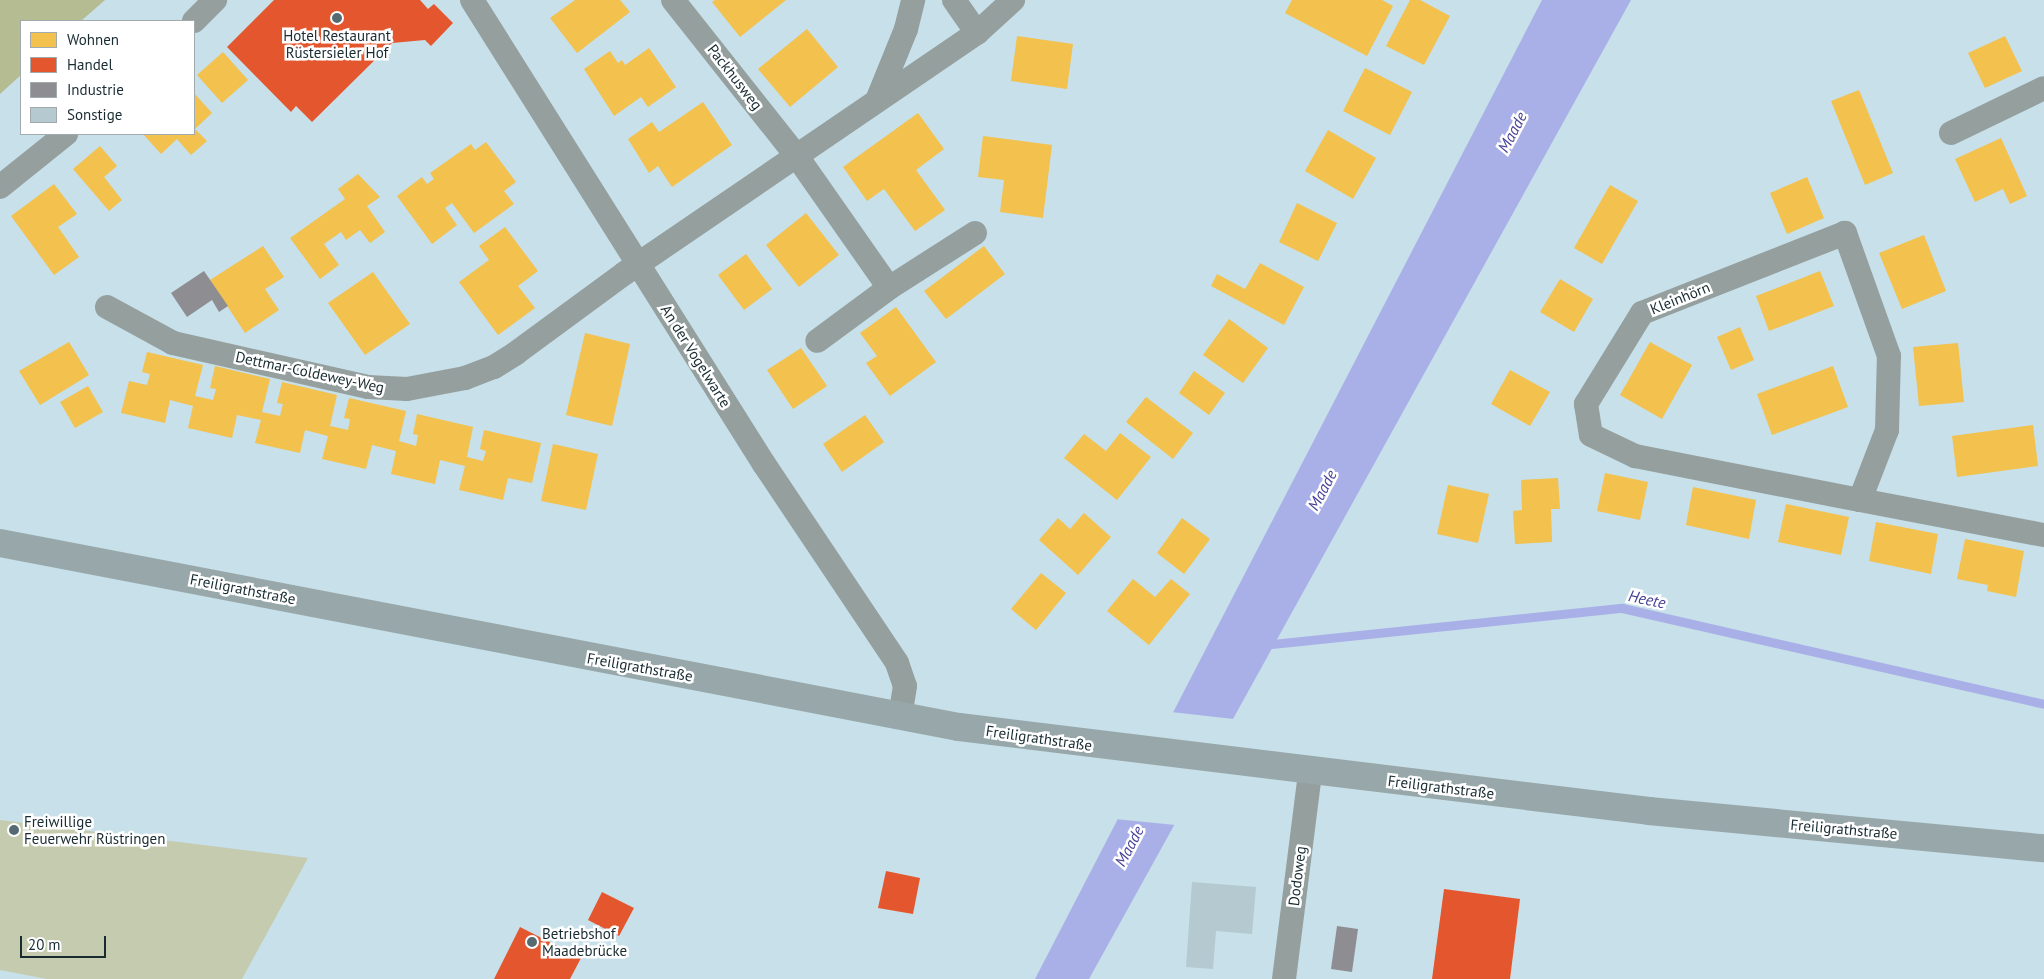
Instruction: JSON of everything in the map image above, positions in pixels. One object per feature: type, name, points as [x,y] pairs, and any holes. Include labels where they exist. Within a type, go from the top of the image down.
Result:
[{"type":"main road","name":"Freiligrathstraße","points":[[0,532],[46,550]]},
{"type":"main road","name":"Freiligrathstraße","points":[[0,543],[46,550],[532,647],[959,727],[1240,764],[1649,811],[2044,848]]},
{"type":"street","points":[[195,20],[215,0]]},
{"type":"street","name":"An der Vogelwarte","points":[[472,0],[764,464],[898,663],[904,686],[900,716]]},
{"type":"street","name":"Packhusweg","points":[[673,0],[796,155],[889,288]]},
{"type":"street","points":[[878,98],[906,29],[913,0]]},
{"type":"street","points":[[954,0],[977,32]]},
{"type":"street","points":[[638,265],[878,98],[977,32],[1013,0]]},
{"type":"street","points":[[1951,133],[2044,88]]},
{"type":"street","points":[[0,187],[65,135]]},
{"type":"street","name":"Kleinhörn","points":[[1860,500],[1887,430],[1889,356],[1845,232],[1642,313],[1586,404],[1592,435],[1635,456],[1860,500],[2044,535]]},
{"type":"street","points":[[817,341],[889,288],[975,233]]},
{"type":"street","name":"Dettmar-Coldewey-Weg","points":[[107,307],[173,343],[368,387],[407,389],[465,378],[494,367],[638,265]]},
{"type":"street","name":"Dodoweg","points":[[1284,979],[1310,772]]},
{"type":"green space","points":[[0,0],[105,0],[82,20],[20,20],[20,76],[0,94]]},
{"type":"green space","points":[[0,820],[308,858],[242,979],[47,979],[0,970]]},
{"type":"water","name":"Maade","points":[[1542,0],[1631,0],[1089,979],[1035,979]]},
{"type":"pier","points":[[1171,712],[1234,719],[1175,825],[1115,819]]},
{"type":"building: Wohnen","points":[[575,0],[620,0],[630,12],[577,53],[550,18]]},
{"type":"building: Wohnen","points":[[715,0],[786,0],[740,37],[712,2]]},
{"type":"building: Wohnen","points":[[1292,0],[1382,0],[1393,6],[1367,56],[1285,13]]},
{"type":"building: Wohnen","points":[[1410,0],[1420,0],[1450,16],[1424,65],[1386,46]]},
{"type":"building: Wohnen","points":[[807,29],[838,67],[790,107],[758,69]]},
{"type":"building: Wohnen","points":[[1017,36],[1073,44],[1067,89],[1011,81]]},
{"type":"building: Wohnen","points":[[2005,36],[2022,71],[1985,88],[1968,53]]},
{"type":"building: Wohnen","points":[[649,48],[676,87],[648,107],[641,97],[614,116],[584,69],[610,51],[618,63],[622,60],[625,65]]},
{"type":"building: Wohnen","points":[[223,52],[248,80],[222,103],[197,75]]},
{"type":"building: Wohnen","points":[[1365,68],[1412,92],[1390,135],[1343,111]]},
{"type":"building: Wohnen","points":[[1859,90],[1893,173],[1865,185],[1831,101]]},
{"type":"building: Wohnen","points":[[195,94],[212,113],[195,129]]},
{"type":"building: Wohnen","points":[[703,102],[732,145],[672,187],[658,166],[649,173],[628,139],[652,122],[659,132]]},
{"type":"building: Wohnen","points":[[918,113],[944,149],[916,170],[945,210],[915,231],[884,189],[867,201],[843,167]]},
{"type":"building: Wohnen","points":[[195,129],[207,141],[191,155],[177,139],[161,154],[144,135],[195,135]]},
{"type":"building: Wohnen","points":[[1328,130],[1376,158],[1353,199],[1305,171]]},
{"type":"building: Wohnen","points":[[983,136],[1052,145],[1043,218],[1000,212],[1004,180],[978,177]]},
{"type":"building: Wohnen","points":[[2001,138],[2027,196],[2010,204],[2003,189],[1975,202],[1955,159]]},
{"type":"building: Wohnen","points":[[486,142],[516,182],[504,191],[514,204],[474,233],[452,203],[445,208],[457,225],[432,244],[397,196],[422,177],[427,184],[434,179],[430,173],[471,144],[475,150]]},
{"type":"building: Wohnen","points":[[100,146],[117,166],[104,177],[122,200],[109,211],[73,169]]},
{"type":"building: Wohnen","points":[[358,174],[380,197],[367,206],[385,232],[370,243],[360,230],[346,240],[341,232],[324,244],[339,265],[320,279],[290,238],[345,199],[338,189]]},
{"type":"building: Wohnen","points":[[1807,177],[1824,218],[1787,234],[1770,193]]},
{"type":"building: Wohnen","points":[[54,184],[77,214],[58,227],[79,257],[54,275],[11,216]]},
{"type":"building: Wohnen","points":[[1610,185],[1638,201],[1602,264],[1574,248]]},
{"type":"building: Wohnen","points":[[1297,203],[1337,223],[1318,261],[1279,242]]},
{"type":"building: Wohnen","points":[[806,213],[839,255],[799,287],[766,245]]},
{"type":"building: Wohnen","points":[[505,227],[538,271],[518,286],[535,308],[498,335],[459,282],[489,260],[479,246]]},
{"type":"building: Wohnen","points":[[1924,235],[1946,291],[1902,309],[1879,253]]},
{"type":"building: Wohnen","points":[[263,246],[284,277],[265,289],[279,310],[245,333],[210,280]]},
{"type":"building: Wohnen","points":[[984,246],[1005,274],[946,319],[924,291]]},
{"type":"building: Wohnen","points":[[746,254],[772,289],[744,310],[718,275]]},
{"type":"building: Wohnen","points":[[1260,263],[1304,287],[1284,325],[1211,286],[1217,274],[1245,289]]},
{"type":"building: Wohnen","points":[[1820,271],[1834,306],[1769,331],[1756,296]]},
{"type":"building: Wohnen","points":[[373,272],[410,324],[365,355],[328,303]]},
{"type":"building: Wohnen","points":[[1560,279],[1593,299],[1574,332],[1540,312]]},
{"type":"building: Wohnen","points":[[896,307],[936,362],[890,396],[866,363],[877,356],[860,333]]},
{"type":"building: Wohnen","points":[[1229,319],[1268,348],[1243,383],[1203,355]]},
{"type":"building: Wohnen","points":[[1740,327],[1754,360],[1731,370],[1717,337]]},
{"type":"building: Wohnen","points":[[585,333],[630,344],[612,426],[566,415]]},
{"type":"building: Wohnen","points":[[69,342],[89,375],[40,405],[19,371]]},
{"type":"building: Wohnen","points":[[1650,342],[1692,365],[1662,419],[1620,395]]},
{"type":"building: Wohnen","points":[[1958,343],[1964,402],[1919,406],[1913,347]]},
{"type":"building: Wohnen","points":[[801,348],[827,386],[793,409],[767,370]]},
{"type":"building: Wohnen","points":[[147,352],[203,365],[195,396],[213,400],[216,389],[210,388],[215,366],[270,379],[262,412],[280,416],[283,404],[277,403],[282,382],[337,395],[330,426],[348,430],[350,419],[344,418],[349,398],[406,411],[399,441],[416,446],[418,435],[413,434],[417,414],[473,427],[467,457],[483,461],[486,451],[480,449],[484,430],[541,443],[532,483],[508,478],[503,500],[459,490],[465,466],[440,460],[435,484],[391,474],[396,451],[372,445],[366,469],[322,459],[328,436],[305,430],[300,453],[255,443],[261,420],[237,415],[232,438],[188,428],[193,406],[170,400],[165,423],[121,413],[129,381],[147,385],[150,374],[142,372]]},
{"type":"building: Wohnen","points":[[1833,366],[1848,407],[1772,435],[1757,394]]},
{"type":"building: Wohnen","points":[[1510,370],[1550,392],[1530,426],[1491,404]]},
{"type":"building: Wohnen","points":[[1194,371],[1225,393],[1209,415],[1179,393]]},
{"type":"building: Wohnen","points":[[88,386],[103,412],[75,428],[60,402]]},
{"type":"building: Wohnen","points":[[1146,397],[1193,433],[1173,459],[1126,422]]},
{"type":"building: Wohnen","points":[[865,415],[884,442],[842,472],[823,444]]},
{"type":"building: Wohnen","points":[[2033,425],[2038,466],[1957,477],[1952,436]]},
{"type":"building: Wohnen","points":[[1120,433],[1151,457],[1117,500],[1064,458],[1084,434],[1106,451]]},
{"type":"building: Wohnen","points":[[553,444],[598,454],[586,510],[541,501]]},
{"type":"building: Wohnen","points":[[1605,473],[1648,482],[1640,520],[1597,511]]},
{"type":"building: Wohnen","points":[[1558,478],[1560,509],[1551,509],[1552,542],[1515,544],[1513,511],[1522,510],[1521,480]]},
{"type":"building: Wohnen","points":[[1448,485],[1489,494],[1478,543],[1437,534]]},
{"type":"building: Wohnen","points":[[1693,487],[1756,500],[1749,539],[1686,525]]},
{"type":"building: Wohnen","points":[[1786,504],[1849,517],[1841,555],[1778,542]]},
{"type":"building: Wohnen","points":[[1084,513],[1111,537],[1078,575],[1039,540],[1058,518],[1070,529]]},
{"type":"building: Wohnen","points":[[1182,518],[1210,539],[1184,574],[1157,553]]},
{"type":"building: Wohnen","points":[[1876,522],[1938,534],[1931,574],[1869,561]]},
{"type":"building: Wohnen","points":[[1965,539],[2024,551],[2016,597],[1987,591],[1988,585],[1957,579]]},
{"type":"building: Wohnen","points":[[1041,573],[1066,593],[1036,630],[1011,609]]},
{"type":"building: Wohnen","points":[[1133,579],[1155,597],[1171,579],[1190,594],[1149,645],[1107,611]]},
{"type":"building: Handel","points":[[274,0],[420,0],[428,9],[434,4],[453,23],[431,46],[425,40],[392,43],[312,122],[296,106],[291,112],[227,47]]},
{"type":"building: Handel","points":[[886,871],[920,878],[913,914],[878,908]]},
{"type":"building: Handel","points":[[1444,889],[1520,899],[1510,979],[1432,979]]},
{"type":"building: Handel","points":[[602,892],[634,908],[619,936],[588,920]]},
{"type":"building: Handel","name":"Betriebshof Maadebrücke","points":[[520,927],[581,958],[570,979],[494,979]]},
{"type":"building: Industrie","points":[[204,271],[228,306],[219,312],[212,300],[187,317],[171,293]]},
{"type":"building: Industrie","points":[[1337,926],[1358,929],[1352,972],[1331,969]]},
{"type":"building: Sonstige","points":[[1192,882],[1256,887],[1252,934],[1216,931],[1213,969],[1186,967]]},
{"type":"waterway","name":"Heete","points":[[1262,645],[1622,608],[2044,704]]},
{"type":"place","name":"Hotel Restaurant Rüstersieler Hof","points":[[337,18]]},
{"type":"place","name":"Freiwillige Feuerwehr Rüstringen","points":[[14,830]]},
{"type":"place","name":"Betriebshof Maadebrücke","points":[[532,942]]}]
